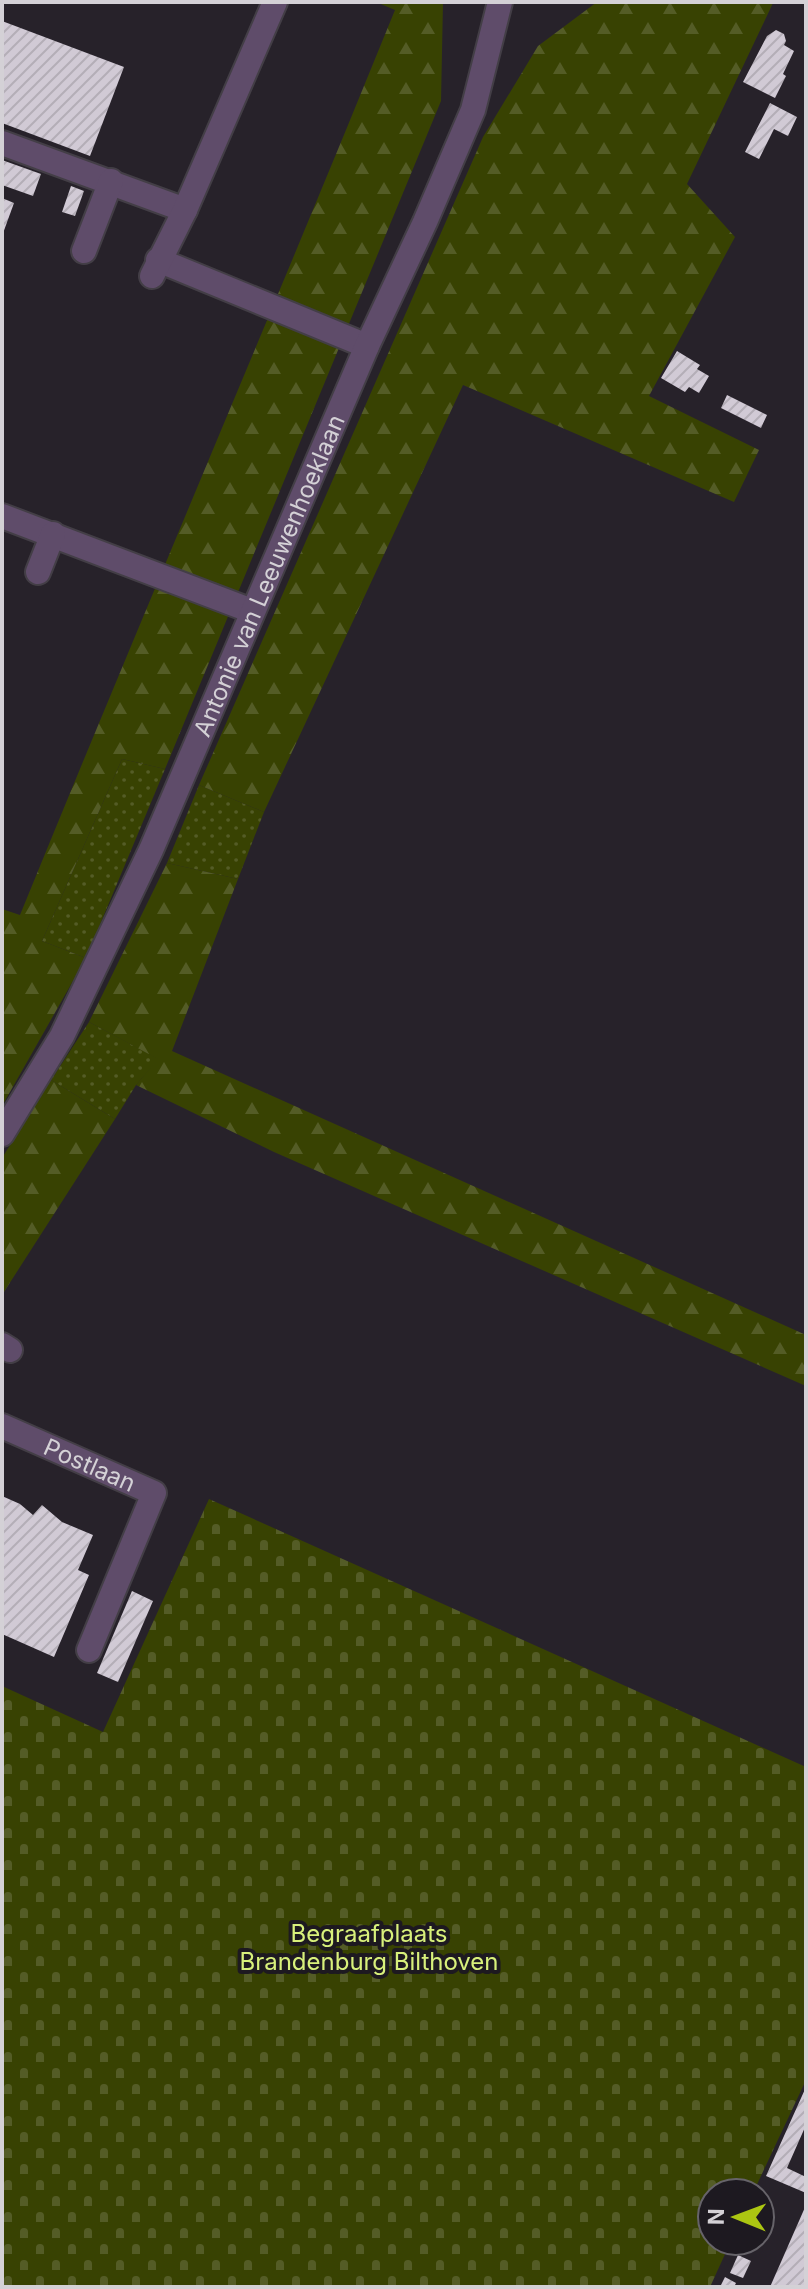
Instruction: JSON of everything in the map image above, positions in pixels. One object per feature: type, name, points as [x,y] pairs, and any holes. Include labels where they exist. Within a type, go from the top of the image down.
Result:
[{"type":"street","points":[[275,2],[185,210],[155,268],[367,346]]},
{"type":"street","name":"Antonie van Leeuwenhoeklaan","points":[[2,1134],[62,1036],[182,781],[252,611],[473,110],[500,2]]},
{"type":"street","points":[[2,143],[185,210]]},
{"type":"street","points":[[84,251],[111,181]]},
{"type":"street","points":[[2,516],[252,611]]},
{"type":"street","points":[[38,572],[53,534]]},
{"type":"street","name":"Postlaan","points":[[2,1426],[154,1493],[89,1650]]},
{"type":"green space","points":[[376,2],[443,2],[441,101],[165,769],[122,759],[42,941],[86,958],[2,1106],[2,909],[20,915],[349,123],[395,10]]},
{"type":"green space","points":[[597,2],[773,3],[687,184],[735,237],[649,396],[759,450],[734,502],[463,385],[264,812],[199,785],[483,137],[538,46]]},
{"type":"green space","points":[[122,759],[165,769],[86,958],[42,941]]},
{"type":"green space","points":[[199,785],[264,812],[238,879],[167,863]]},
{"type":"green space","points":[[167,863],[238,879],[172,1051],[806,1335],[806,1386],[274,1152],[136,1085],[158,1059],[89,1022]]},
{"type":"green space","points":[[89,1022],[159,1059],[136,1085],[115,1119],[51,1080]]},
{"type":"green space","points":[[51,1080],[115,1119],[2,1295],[2,1158]]},
{"type":"green space","name":"Begraafplaats Brandenburg Bilthoven","points":[[209,1499],[806,1767],[806,2080],[761,2177],[696,2177],[696,2257],[724,2257],[710,2287],[2,2287],[2,1686],[103,1732]]},
{"type":"building","points":[[2,21],[124,67],[90,156],[2,123]]},
{"type":"building","points":[[776,30],[784,34],[784,45],[794,51],[775,98],[743,82],[767,36]]},
{"type":"building","points":[[770,103],[797,117],[788,136],[774,129],[759,159],[745,152]]},
{"type":"building","points":[[2,160],[41,174],[33,196],[2,185]]},
{"type":"building","points":[[71,186],[84,191],[75,216],[62,212]]},
{"type":"building","points":[[2,198],[14,203],[2,236]]},
{"type":"building","points":[[677,351],[700,365],[697,369],[709,376],[699,393],[689,387],[685,392],[661,378]]},
{"type":"building","points":[[727,395],[767,415],[761,428],[721,408]]},
{"type":"building","points":[[2,1496],[20,1504],[33,1515],[42,1505],[62,1522],[93,1535],[78,1570],[89,1575],[54,1657],[2,1634]]},
{"type":"building","points":[[132,1591],[153,1601],[118,1682],[97,1673]]},
{"type":"building","points":[[806,2087],[806,2125],[787,2168],[806,2177],[806,2193],[776,2180],[776,2177],[766,2176]]},
{"type":"building","points":[[806,2205],[806,2287],[770,2287]]},
{"type":"building","points":[[737,2257],[751,2261],[743,2278],[730,2273]]},
{"type":"building","points":[[725,2277],[736,2283],[734,2287],[720,2287]]}]
